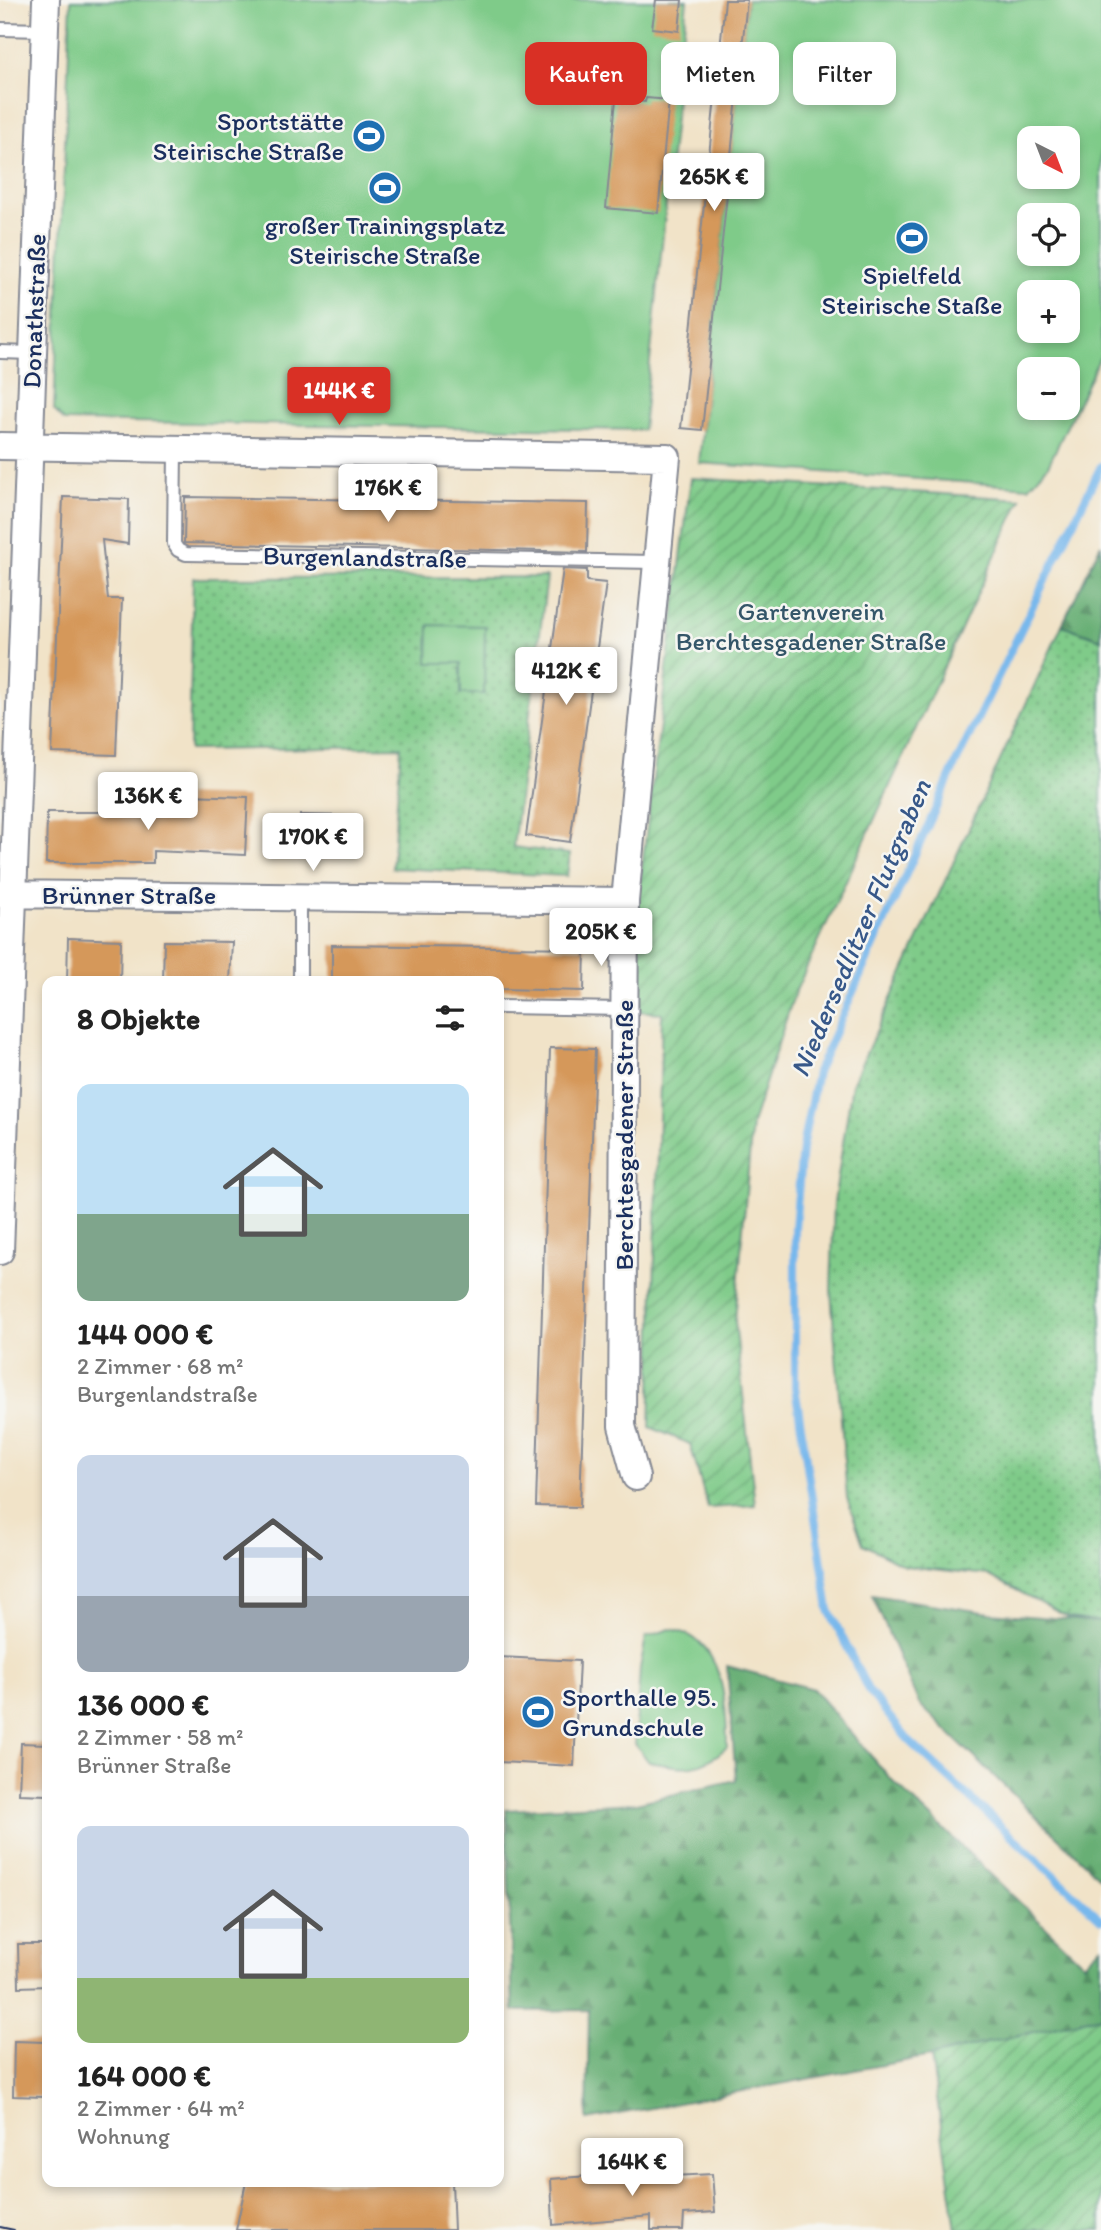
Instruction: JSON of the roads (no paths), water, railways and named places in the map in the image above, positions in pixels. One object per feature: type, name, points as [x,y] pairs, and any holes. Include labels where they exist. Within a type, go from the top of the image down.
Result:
[{"type":"street","name":"Donathstraße","points":[[0,1251],[6,895],[29,446],[46,0]]},
{"type":"street","points":[[0,446],[175,448]]},
{"type":"street","name":"Berchtesgadener Straße","points":[[175,448],[667,457],[625,901],[622,1426],[636,1477]]},
{"type":"street","name":"Brünner Straße","points":[[6,895],[625,901]]},
{"type":"lane","points":[[0,29],[44,30]]},
{"type":"lane","points":[[0,352],[32,353]]},
{"type":"lane","name":"Burgenlandstraße","points":[[175,448],[174,544],[186,554],[655,562]]},
{"type":"lane","points":[[300,897],[300,976]]},
{"type":"lane","points":[[504,1007],[625,1009]]},
{"type":"waterway","name":"Niedersedlitzer Flutgraben","points":[[1101,466],[957,761],[817,1072],[802,1148],[795,1228],[795,1387],[829,1610],[868,1690],[910,1742],[1101,1919]]},
{"type":"tram line","points":[[0,2227],[14,2230]]},
{"type":"place","name":"Sportstätte Steirische Straße","points":[[369,136]]},
{"type":"place","name":"großer Trainingsplatz Steirische Straße","points":[[385,188]]},
{"type":"place","name":"Spielfeld Steirische Staße","points":[[912,238]]},
{"type":"place","name":"Sporthalle 95. Grundschule","points":[[538,1712]]},
{"type":"park label","name":"Gartenverein Berchtesgadener Straße","points":[[811,626]]}]
